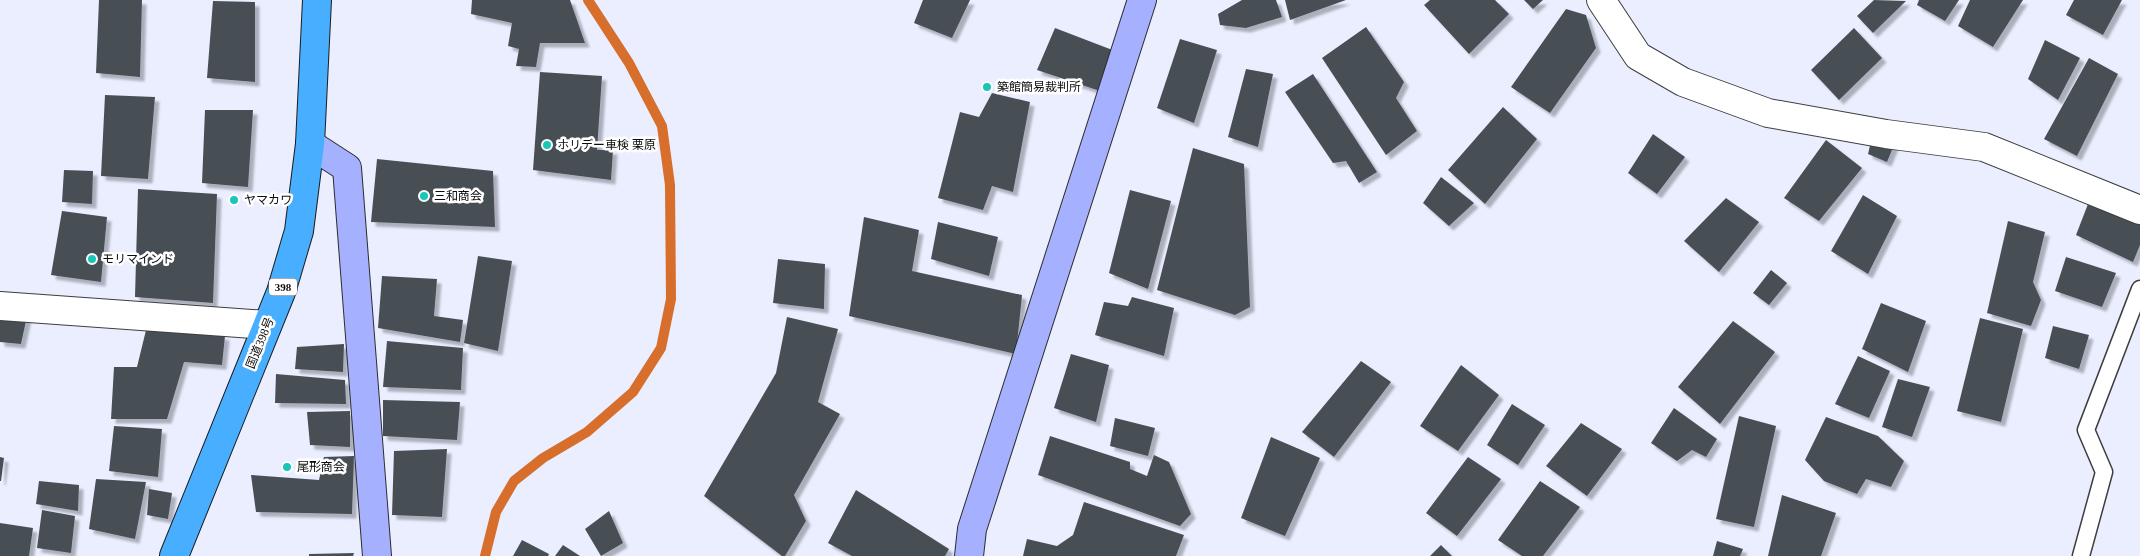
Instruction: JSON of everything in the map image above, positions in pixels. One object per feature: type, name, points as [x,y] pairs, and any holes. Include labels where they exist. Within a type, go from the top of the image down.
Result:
[{"type":"highway","name":"国道398号","points":[[174,556],[281,292],[299,231],[310,144],[317,0]]},
{"type":"street","points":[[969,556],[972,529],[1142,0]]},
{"type":"street","points":[[1601,0],[1638,56],[1683,82],[1768,113],[1886,134],[1984,147],[2140,210]]},
{"type":"street","points":[[310,144],[347,168],[377,556]]},
{"type":"street","points":[[0,306],[267,325]]},
{"type":"lane","points":[[2081,556],[2104,472],[2086,430],[2140,289]]},
{"type":"building","points":[[99,0],[142,0],[140,77],[96,73]]},
{"type":"building","points":[[472,0],[570,0],[585,43],[540,43],[536,67],[516,66],[519,49],[508,46],[512,23],[471,14]]},
{"type":"building","points":[[923,0],[970,0],[952,38],[914,23]]},
{"type":"building","points":[[1242,0],[1276,0],[1282,17],[1246,28],[1220,25],[1218,14]]},
{"type":"building","points":[[1285,0],[1346,0],[1290,20]]},
{"type":"building","points":[[1430,0],[1495,0],[1509,14],[1469,54],[1424,5]]},
{"type":"building","points":[[1524,0],[1543,0],[1533,9]]},
{"type":"building","points":[[1874,0],[1906,1],[1873,33],[1857,16]]},
{"type":"building","points":[[1919,0],[1959,0],[1945,21],[1917,5]]},
{"type":"building","points":[[1970,0],[2023,0],[1993,47],[1958,26]]},
{"type":"building","points":[[2074,0],[2122,0],[2103,35],[2066,15]]},
{"type":"building","points":[[213,1],[255,2],[255,82],[207,78]]},
{"type":"building","points":[[1566,9],[1586,15],[1596,48],[1550,113],[1511,87]]},
{"type":"building","points":[[1366,27],[1404,82],[1396,98],[1417,131],[1386,155],[1322,58]]},
{"type":"building","points":[[1055,28],[1115,51],[1100,91],[1037,70]]},
{"type":"building","points":[[1854,28],[1882,58],[1839,100],[1811,70]]},
{"type":"building","points":[[1180,39],[1217,50],[1194,123],[1157,108]]},
{"type":"building","points":[[2045,40],[2080,58],[2058,100],[2028,79]]},
{"type":"building","points":[[2089,58],[2118,74],[2077,156],[2044,139]]},
{"type":"building","points":[[1246,69],[1273,74],[1258,147],[1228,137]]},
{"type":"building","points":[[540,72],[602,76],[597,150],[613,150],[611,180],[533,170]]},
{"type":"building","points":[[1313,74],[1377,172],[1359,183],[1346,161],[1333,163],[1285,92]]},
{"type":"building","points":[[992,93],[1030,102],[1013,192],[992,186],[983,210],[938,198],[960,112],[979,117]]},
{"type":"building","points":[[105,95],[155,97],[148,179],[101,176]]},
{"type":"building","points":[[1503,107],[1537,139],[1485,204],[1448,170]]},
{"type":"building","points":[[205,110],[253,110],[248,187],[202,183]]},
{"type":"building","points":[[1653,134],[1685,157],[1657,194],[1628,173]]},
{"type":"building","points":[[1872,137],[1894,145],[1887,162],[1868,154]]},
{"type":"building","points":[[1826,140],[1862,168],[1819,221],[1784,198]]},
{"type":"building","points":[[1193,148],[1244,164],[1250,307],[1235,315],[1157,290]]},
{"type":"building","points":[[377,159],[493,171],[495,227],[371,222]]},
{"type":"building","points":[[64,170],[93,171],[92,204],[62,202]]},
{"type":"building","points":[[1441,177],[1474,203],[1449,226],[1423,203]]},
{"type":"building","points":[[138,189],[217,194],[213,303],[135,297]]},
{"type":"building","points":[[1130,190],[1171,201],[1148,289],[1109,273]]},
{"type":"building","points":[[1863,195],[1897,216],[1868,274],[1831,251]]},
{"type":"building","points":[[1726,198],[1759,222],[1719,272],[1684,241]]},
{"type":"building","points":[[2088,204],[2140,224],[2140,245],[2133,262],[2076,235]]},
{"type":"building","points":[[62,211],[107,217],[101,282],[51,275]]},
{"type":"building","points":[[864,217],[919,230],[912,271],[1022,295],[1016,354],[849,316]]},
{"type":"building","points":[[2008,221],[2045,232],[2033,282],[2041,300],[2031,326],[1987,313]]},
{"type":"building","points":[[938,222],[998,237],[989,276],[931,259]]},
{"type":"building","points":[[478,256],[512,261],[498,351],[464,343]]},
{"type":"building","points":[[2066,257],[2116,273],[2102,307],[2055,291]]},
{"type":"building","points":[[778,259],[825,264],[824,309],[773,303]]},
{"type":"building","points":[[1771,270],[1787,283],[1769,305],[1753,293]]},
{"type":"building","points":[[382,276],[437,279],[434,316],[463,320],[460,342],[378,328]]},
{"type":"building","points":[[1132,297],[1174,308],[1164,356],[1095,335],[1104,302],[1128,306]]},
{"type":"building","points":[[1881,303],[1926,321],[1908,372],[1862,349]]},
{"type":"building","points":[[0,313],[27,316],[21,344],[0,342]]},
{"type":"building","points":[[787,317],[838,329],[818,402],[840,414],[794,495],[806,521],[785,556],[782,556],[704,496],[776,373]]},
{"type":"building","points":[[1980,318],[2023,329],[2001,422],[1957,411]]},
{"type":"building","points":[[1733,321],[1775,352],[1720,424],[1678,387]]},
{"type":"building","points":[[148,322],[225,336],[222,365],[184,362],[167,419],[111,419],[114,367],[137,367]]},
{"type":"building","points":[[2053,326],[2089,335],[2079,369],[2045,358]]},
{"type":"building","points":[[387,341],[463,348],[461,390],[383,387]]},
{"type":"building","points":[[344,344],[343,372],[295,369],[297,347]]},
{"type":"building","points":[[1071,354],[1109,365],[1096,422],[1054,408]]},
{"type":"building","points":[[1858,356],[1890,371],[1869,418],[1835,404]]},
{"type":"building","points":[[1361,361],[1391,382],[1334,457],[1302,432]]},
{"type":"building","points":[[1461,365],[1499,395],[1458,451],[1420,426]]},
{"type":"building","points":[[276,374],[345,380],[346,404],[275,403]]},
{"type":"building","points":[[1898,379],[1930,387],[1912,437],[1882,427]]},
{"type":"building","points":[[383,400],[460,402],[457,440],[383,436]]},
{"type":"building","points":[[1512,404],[1545,425],[1518,465],[1487,445]]},
{"type":"building","points":[[1674,408],[1717,439],[1706,457],[1692,450],[1677,461],[1651,443]]},
{"type":"building","points":[[350,411],[350,447],[310,445],[307,412]]},
{"type":"building","points":[[1739,416],[1776,426],[1754,527],[1716,519]]},
{"type":"building","points":[[1826,417],[1878,436],[1904,461],[1891,487],[1866,479],[1857,494],[1824,481],[1805,460]]},
{"type":"building","points":[[1115,418],[1155,428],[1148,456],[1110,446]]},
{"type":"building","points":[[1581,423],[1622,449],[1587,496],[1546,466]]},
{"type":"building","points":[[114,426],[162,429],[158,477],[109,471]]},
{"type":"building","points":[[1050,436],[1130,462],[1130,469],[1147,476],[1154,455],[1169,462],[1191,514],[1180,526],[1038,475]]},
{"type":"building","points":[[1271,437],[1320,458],[1285,536],[1241,518]]},
{"type":"building","points":[[447,449],[442,517],[392,515],[394,451]]},
{"type":"building","points":[[354,456],[352,514],[256,512],[251,475],[319,480],[324,457]]},
{"type":"building","points":[[0,457],[4,458],[1,481],[0,481]]},
{"type":"building","points":[[1468,457],[1501,479],[1457,536],[1426,513]]},
{"type":"building","points":[[96,479],[146,482],[135,539],[89,529]]},
{"type":"building","points":[[39,481],[79,485],[78,511],[36,504]]},
{"type":"building","points":[[1540,481],[1580,507],[1543,556],[1522,556],[1498,540]]},
{"type":"building","points":[[149,489],[172,493],[168,519],[147,515]]},
{"type":"building","points":[[856,490],[949,549],[945,556],[852,556],[828,543]]},
{"type":"building","points":[[1782,495],[1836,513],[1821,556],[1768,556]]},
{"type":"building","points":[[1084,502],[1184,535],[1176,556],[1023,556],[1027,539],[1057,546],[1073,535]]},
{"type":"building","points":[[42,510],[75,516],[71,553],[37,548]]},
{"type":"building","points":[[609,511],[623,543],[601,556],[585,529]]},
{"type":"building","points":[[0,523],[33,528],[29,556],[0,556]]},
{"type":"building","points":[[522,540],[549,554],[548,556],[513,556]]},
{"type":"building","points":[[1717,541],[1743,549],[1740,556],[1713,556]]},
{"type":"building","points":[[563,545],[580,556],[555,556]]},
{"type":"building","points":[[1441,545],[1452,556],[1430,556]]},
{"type":"building","points":[[354,553],[353,556],[309,556],[309,554]]},
{"type":"waterway","points":[[485,556],[496,512],[514,481],[543,458],[587,432],[633,392],[661,348],[671,299],[670,185],[662,126],[629,63],[588,0]]},
{"type":"place","name":"築館簡易裁判所","points":[[987,87]]},
{"type":"place","name":"ホリデー車検 栗原","points":[[547,145]]},
{"type":"place","name":"三和商会","points":[[424,196]]},
{"type":"place","name":"ヤマカワ","points":[[234,200]]},
{"type":"place","name":"モリマインド","points":[[92,259]]},
{"type":"place","name":"尾形商会","points":[[287,467]]}]
